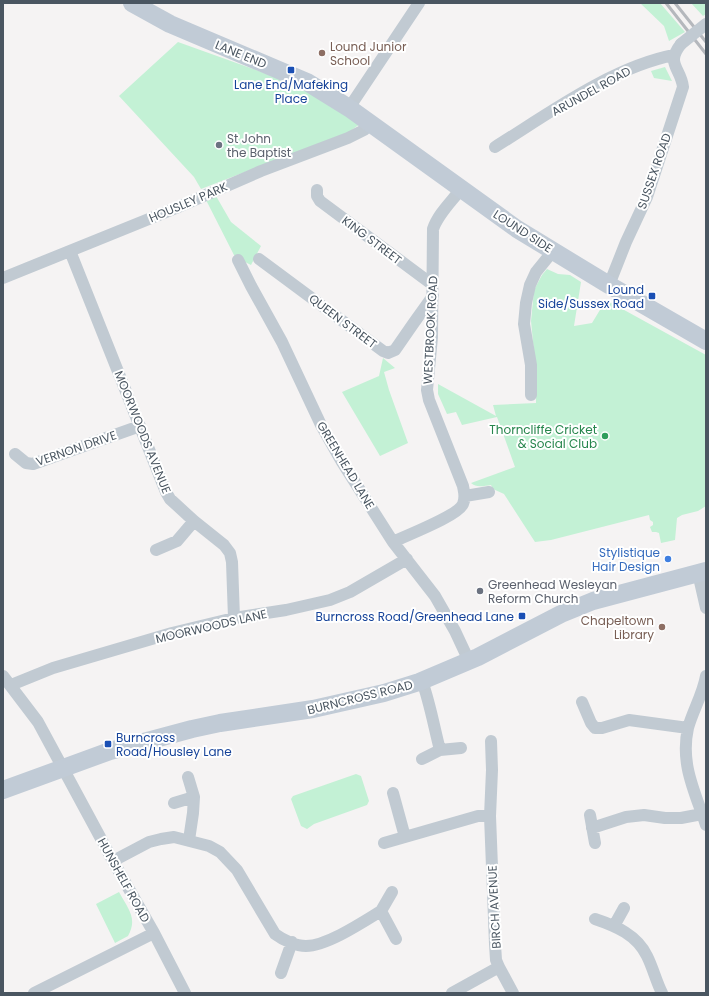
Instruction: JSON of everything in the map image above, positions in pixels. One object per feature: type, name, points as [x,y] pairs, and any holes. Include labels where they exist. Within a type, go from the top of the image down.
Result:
[{"type":"main road","name":"LANE END","points":[[132,3],[170,24],[307,82],[349,108]]},
{"type":"main road","name":"LOUND SIDE","points":[[349,108],[517,229],[609,285],[706,341]]},
{"type":"main road","name":"BURNCROSS ROAD","points":[[3,790],[110,751],[192,729],[220,723],[313,709],[384,693],[422,681],[469,661],[562,614],[593,601],[702,572]]},
{"type":"street","points":[[349,108],[419,3]]},
{"type":"street","points":[[674,55],[681,44],[706,24]]},
{"type":"street","name":"ARUNDEL ROAD","points":[[495,148],[608,79],[656,59],[674,55]]},
{"type":"street","name":"SUSSEX ROAD","points":[[609,285],[626,242],[647,197],[683,87],[682,81],[674,64],[674,55]]},
{"type":"street","name":"HOUSLEY PARK","points":[[3,278],[261,172],[348,138],[364,130],[370,123]]},
{"type":"street","name":"WESTBROOK ROAD","points":[[461,189],[441,214],[433,229],[432,337],[427,390],[429,400],[466,496]]},
{"type":"street","name":"KING STREET","points":[[317,190],[317,196],[320,201],[433,291]]},
{"type":"street","name":"MOORWOODS AVENUE","points":[[70,251],[166,492],[170,499],[194,522],[224,545],[230,553],[232,562],[234,618]]},
{"type":"street","points":[[531,395],[531,365],[524,324],[526,303],[530,285],[536,272],[553,251]]},
{"type":"street","name":"QUEEN STREET","points":[[259,259],[383,351],[388,353],[395,350],[433,291]]},
{"type":"street","name":"GREENHEAD LANE","points":[[238,260],[250,286],[282,342],[321,425],[342,462],[393,542],[435,596],[462,644],[469,661]]},
{"type":"street","name":"VERNON DRIVE","points":[[14,454],[26,463],[33,464],[140,426]]},
{"type":"street","points":[[393,542],[446,518],[459,510],[466,496],[489,492]]},
{"type":"street","points":[[156,550],[176,541],[194,522]]},
{"type":"street","name":"MOORWOODS LANE","points":[[7,681],[172,633],[234,618],[330,600],[350,592],[406,559]]},
{"type":"street","points":[[702,572],[706,608]]},
{"type":"street","points":[[706,676],[705,684],[692,714],[685,748],[686,765],[706,825]]},
{"type":"street","name":"HUNSHELF ROAD","points":[[7,681],[38,722],[113,861],[154,933],[185,993]]},
{"type":"street","points":[[422,681],[429,702],[432,722],[440,750]]},
{"type":"street","points":[[582,702],[591,723],[595,728],[602,728],[629,720],[688,728]]},
{"type":"street","name":"BIRCH AVENUE","points":[[491,741],[492,770],[490,816],[496,960],[513,993]]},
{"type":"street","points":[[422,759],[440,750],[461,748]]},
{"type":"street","points":[[188,777],[194,797],[189,840]]},
{"type":"street","points":[[393,793],[405,837]]},
{"type":"street","points":[[174,803],[194,797]]},
{"type":"street","points":[[592,828],[626,817],[644,815],[665,818],[681,818],[702,814]]},
{"type":"street","points":[[590,815],[595,843]]},
{"type":"street","points":[[384,843],[478,816],[490,816]]},
{"type":"street","points":[[113,861],[149,842],[174,837],[210,846],[220,852],[237,870],[275,934],[282,939],[305,946],[319,944],[382,912],[392,892]]},
{"type":"street","points":[[614,926],[624,908]]},
{"type":"street","points":[[382,912],[396,939]]},
{"type":"street","points":[[595,919],[614,926],[627,933],[638,943],[646,954],[662,993]]},
{"type":"street","points":[[34,993],[154,933]]},
{"type":"street","points":[[281,974],[292,942]]},
{"type":"street","points":[[452,993],[499,968]]},
{"type":"green space","points":[[640,3],[660,3],[685,32],[669,41],[664,26]]},
{"type":"green space","points":[[691,3],[706,3],[706,14],[703,16]]},
{"type":"green space","points":[[178,42],[267,74],[294,81],[360,124],[349,132],[201,189],[194,177],[119,96]]},
{"type":"green space","points":[[665,67],[672,81],[654,78],[651,71]]},
{"type":"green space","points":[[216,196],[231,222],[261,246],[251,265],[235,257],[206,200]]},
{"type":"green space","name":"Thorncliffe Cricket & Social Club","points":[[547,269],[558,274],[570,275],[581,282],[574,326],[592,323],[606,300],[706,355],[706,506],[698,511],[682,515],[677,518],[675,540],[661,543],[659,533],[652,532],[650,527],[653,525],[653,522],[650,520],[649,515],[551,540],[535,542],[504,494],[493,489],[491,485],[478,486],[471,483],[515,467],[497,417],[462,425],[456,412],[447,414],[438,394],[438,384],[496,416],[493,405],[536,403],[536,373],[531,321],[534,290]]},
{"type":"green space","points":[[383,358],[395,368],[384,372],[408,443],[380,456],[342,392],[379,376]]},
{"type":"green space","points":[[356,774],[361,776],[369,801],[367,805],[314,824],[307,829],[301,826],[291,799],[293,796]]},
{"type":"green space","points":[[119,892],[131,914],[132,924],[128,936],[115,943],[96,904]]},
{"type":"railway","points":[[666,3],[706,54]]},
{"type":"railway","points":[[675,3],[706,42]]},
{"type":"place","name":"Lound Junior School","points":[[322,53]]},
{"type":"place","name":"Lane End/Mafeking Place","points":[[291,70]]},
{"type":"place","name":"St John the Baptist","points":[[219,145]]},
{"type":"place","name":"Lound Side/Sussex Road","points":[[652,296]]},
{"type":"place","name":"Thorncliffe Cricket & Social Club","points":[[605,436]]},
{"type":"place","name":"Stylistique Hair Design","points":[[668,559]]},
{"type":"place","name":"Greenhead Wesleyan Reform Church","points":[[480,591]]},
{"type":"place","name":"Burncross Road/Greenhead Lane","points":[[522,616]]},
{"type":"place","name":"Chapeltown Library","points":[[662,627]]},
{"type":"place","name":"Burncross Road/Housley Lane","points":[[108,744]]}]
